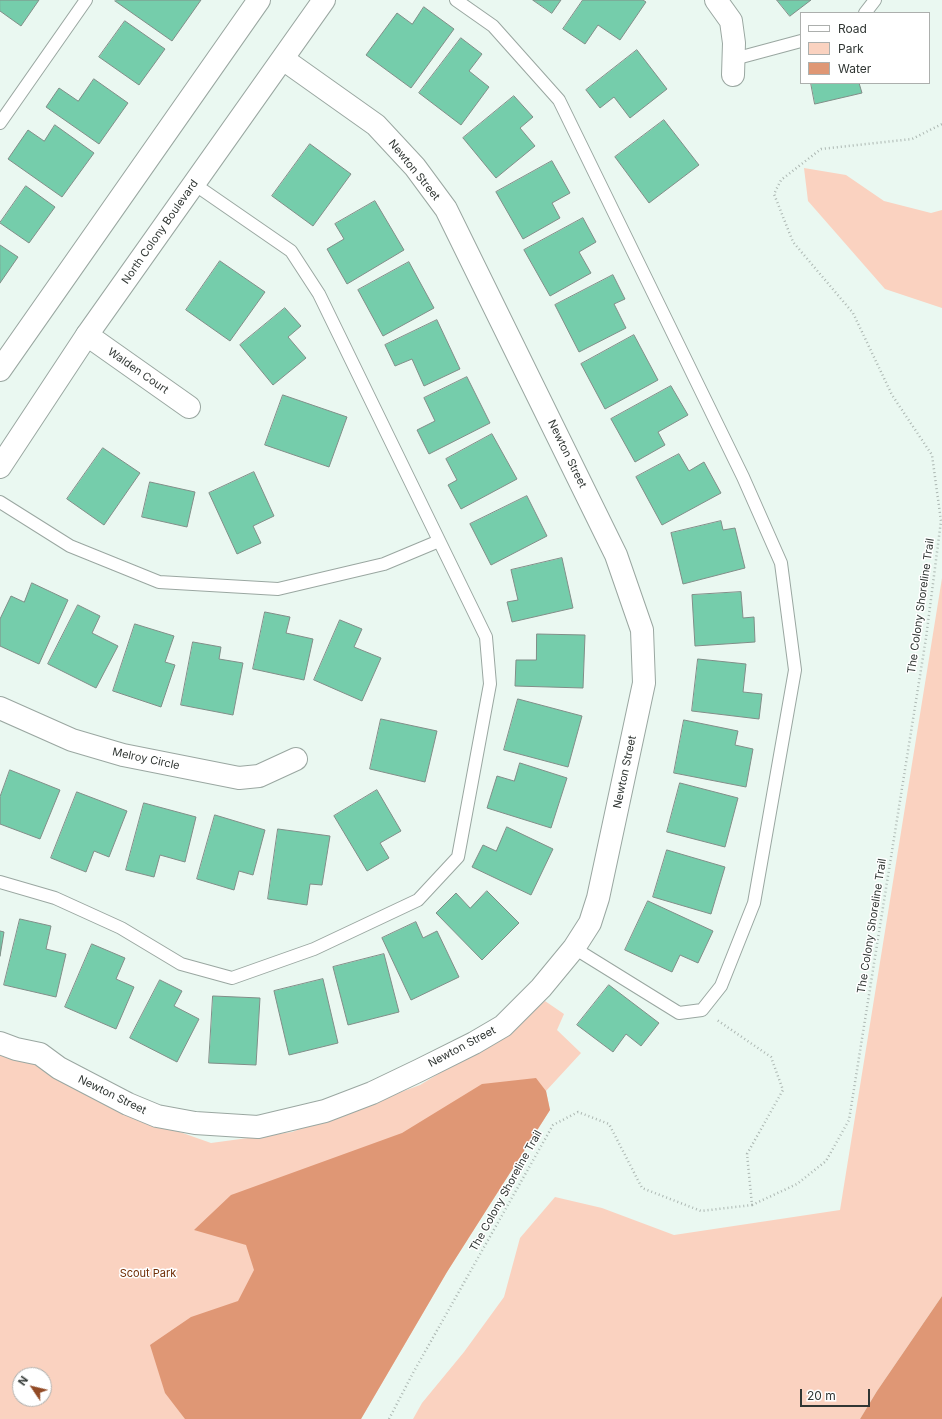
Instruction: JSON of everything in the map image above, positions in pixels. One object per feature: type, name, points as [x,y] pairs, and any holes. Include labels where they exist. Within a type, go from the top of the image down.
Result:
[{"type":"street","points":[[0,370],[259,0]]},
{"type":"street","name":"North Colony Boulevard","points":[[0,467],[87,335],[324,0]]},
{"type":"street","points":[[716,0],[731,21],[734,43],[733,67]]},
{"type":"street","name":"Newton Street","points":[[0,1044],[40,1054],[59,1068],[128,1104],[157,1116],[195,1123],[258,1127],[325,1111],[372,1093],[474,1043],[503,1026],[541,988],[574,948],[590,923],[598,898],[644,683],[642,630],[616,555],[446,209],[415,167],[376,125],[283,59]]},
{"type":"street","name":"Walden Court","points":[[87,335],[189,408]]},
{"type":"street","name":"Melroy Circle","points":[[0,708],[72,740],[123,755],[239,778],[259,776],[296,759]]},
{"type":"lane","points":[[0,123],[86,0]]},
{"type":"lane","points":[[456,0],[493,26],[559,100],[743,477],[781,563],[795,670],[754,903],[721,986],[702,1010],[679,1013],[574,948]]},
{"type":"lane","points":[[866,12],[874,0]]},
{"type":"lane","points":[[733,67],[800,41]]},
{"type":"lane","points":[[0,882],[55,898],[114,925],[181,964],[232,978],[314,950],[418,900],[458,857],[490,684],[486,637],[319,294],[291,251],[194,184]]},
{"type":"lane","points":[[0,502],[70,546],[159,582],[278,590],[384,564],[439,541]]},
{"type":"path","name":"The Colony Shoreline Trail","points":[[389,1419],[413,1373],[553,1125],[578,1112],[609,1124],[642,1188],[701,1211],[752,1204],[797,1184],[826,1161],[849,1120],[926,638],[941,521],[932,455],[892,395],[853,313],[793,242],[774,194],[782,180],[821,149],[912,139],[942,124]]},
{"type":"path","points":[[702,1010],[771,1057],[783,1090],[747,1154],[752,1204]]},
{"type":"green space","points":[[804,168],[846,175],[884,201],[931,213],[942,210],[942,308],[885,289],[808,201]]},
{"type":"green space","points":[[942,578],[942,1296],[877,1391],[860,1419],[413,1419],[422,1403],[464,1352],[504,1297],[520,1238],[555,1197],[602,1208],[674,1235],[840,1210]]},
{"type":"green space","name":"Scout Park","points":[[545,1001],[564,1014],[557,1030],[581,1053],[546,1091],[550,1110],[447,1272],[361,1419],[0,1419],[0,1052],[48,1067],[112,1108],[211,1143],[292,1132],[420,1085],[499,1037]]},
{"type":"water","points":[[536,1078],[546,1091],[550,1110],[447,1272],[361,1419],[185,1419],[165,1393],[150,1345],[191,1317],[238,1301],[254,1270],[246,1245],[194,1230],[231,1195],[402,1133],[482,1084]]},
{"type":"water","points":[[942,1296],[942,1419],[860,1419],[877,1391]]},
{"type":"building","points":[[0,0],[39,0],[21,26],[0,11]]},
{"type":"building","points":[[201,0],[172,41],[115,1]]},
{"type":"building","points":[[533,0],[561,0],[552,13]]},
{"type":"building","points":[[583,0],[643,0],[646,2],[620,40],[598,25],[585,44],[563,29]]},
{"type":"building","points":[[777,0],[811,0],[790,16]]},
{"type":"building","points":[[424,7],[454,29],[411,88],[366,55],[397,13],[412,24]]},
{"type":"building","points":[[125,21],[165,49],[139,85],[99,57]]},
{"type":"building","points":[[461,38],[482,54],[469,71],[489,87],[461,125],[419,93]]},
{"type":"building","points":[[637,50],[667,89],[630,118],[614,97],[600,108],[586,90]]},
{"type":"building","points":[[94,79],[128,103],[99,144],[46,107],[59,88],[78,101]]},
{"type":"building","points":[[811,84],[859,84],[862,93],[815,104]]},
{"type":"building","points":[[514,96],[533,117],[520,128],[535,146],[496,178],[463,138]]},
{"type":"building","points":[[664,120],[699,165],[649,203],[615,157]]},
{"type":"building","points":[[55,125],[94,153],[62,197],[8,159],[28,130],[44,141]]},
{"type":"building","points":[[310,144],[351,174],[313,226],[272,196]]},
{"type":"building","points":[[552,161],[570,193],[552,203],[560,218],[523,239],[496,192]]},
{"type":"building","points":[[26,186],[55,207],[29,243],[0,223]]},
{"type":"building","points":[[375,201],[404,250],[347,284],[327,249],[344,239],[335,224]]},
{"type":"building","points":[[583,218],[596,242],[579,252],[591,273],[550,296],[524,250]]},
{"type":"building","points":[[0,245],[18,257],[0,283]]},
{"type":"building","points":[[220,261],[265,292],[230,341],[186,310]]},
{"type":"building","points":[[409,262],[434,308],[383,336],[358,290]]},
{"type":"building","points":[[613,275],[625,299],[614,304],[626,328],[579,352],[555,305]]},
{"type":"building","points":[[285,308],[301,326],[288,337],[306,358],[273,385],[240,345]]},
{"type":"building","points":[[437,320],[460,369],[424,386],[412,359],[395,366],[385,345]]},
{"type":"building","points":[[634,335],[658,380],[605,409],[581,364]]},
{"type":"building","points":[[467,377],[490,423],[429,454],[417,430],[435,421],[424,398]]},
{"type":"building","points":[[671,386],[688,415],[658,432],[665,445],[635,462],[611,419]]},
{"type":"building","points":[[283,395],[347,417],[329,467],[265,445]]},
{"type":"building","points":[[492,434],[517,479],[461,509],[448,485],[457,480],[446,459]]},
{"type":"building","points":[[103,448],[140,473],[104,525],[67,499]]},
{"type":"building","points":[[679,454],[689,471],[704,462],[721,493],[662,525],[636,477]]},
{"type":"building","points":[[254,472],[274,516],[253,526],[261,543],[237,554],[209,493]]},
{"type":"building","points":[[150,482],[195,492],[187,527],[142,517]]},
{"type":"building","points":[[527,496],[547,536],[491,565],[470,524]]},
{"type":"building","points":[[721,521],[723,530],[735,528],[745,568],[683,584],[671,533]]},
{"type":"building","points":[[562,558],[573,608],[512,622],[507,602],[518,600],[511,570]]},
{"type":"building","points":[[32,583],[68,600],[39,664],[0,646],[0,619],[11,596],[24,602]]},
{"type":"building","points":[[741,592],[743,618],[754,617],[755,642],[695,646],[692,595]]},
{"type":"building","points":[[78,605],[100,616],[92,633],[118,646],[96,688],[48,664]]},
{"type":"building","points":[[265,612],[290,617],[286,633],[313,639],[304,680],[253,669]]},
{"type":"building","points":[[340,620],[362,629],[354,647],[381,658],[362,701],[314,680]]},
{"type":"building","points":[[135,624],[174,636],[165,662],[175,665],[161,707],[113,691]]},
{"type":"building","points":[[537,634],[585,635],[583,688],[515,686],[516,660],[536,660]]},
{"type":"building","points":[[193,642],[221,647],[219,659],[243,663],[233,715],[181,705]]},
{"type":"building","points":[[698,659],[746,664],[743,692],[762,694],[759,719],[692,711]]},
{"type":"building","points":[[518,699],[582,716],[568,767],[504,750]]},
{"type":"building","points":[[381,719],[437,731],[425,782],[370,769]]},
{"type":"building","points":[[684,720],[738,731],[735,745],[753,749],[746,787],[674,773]]},
{"type":"building","points":[[520,763],[567,778],[551,828],[487,808],[497,776],[514,781]]},
{"type":"building","points":[[10,770],[60,790],[40,839],[0,824],[0,797]]},
{"type":"building","points":[[680,783],[738,798],[725,847],[667,832]]},
{"type":"building","points":[[377,790],[401,831],[380,843],[389,858],[367,871],[334,816]]},
{"type":"building","points":[[77,792],[127,811],[109,857],[94,851],[86,872],[51,858]]},
{"type":"building","points":[[144,803],[196,817],[185,862],[160,855],[154,877],[126,870]]},
{"type":"building","points":[[215,815],[265,830],[253,875],[239,871],[234,890],[197,879]]},
{"type":"building","points":[[507,827],[553,849],[531,895],[472,867],[483,845],[496,851]]},
{"type":"building","points":[[278,829],[330,836],[322,885],[310,884],[307,905],[268,899]]},
{"type":"building","points":[[667,850],[725,867],[711,914],[653,897]]},
{"type":"building","points":[[487,891],[519,923],[482,960],[436,913],[456,893],[470,908]]},
{"type":"building","points":[[648,901],[713,931],[698,963],[680,955],[672,972],[625,950]]},
{"type":"building","points":[[20,919],[51,926],[46,949],[66,954],[56,997],[4,985]]},
{"type":"building","points":[[416,922],[423,938],[437,931],[459,977],[411,1000],[382,938]]},
{"type":"building","points":[[0,931],[4,932],[0,956]]},
{"type":"building","points":[[92,944],[125,958],[116,979],[134,987],[116,1029],[65,1007]]},
{"type":"building","points":[[384,954],[399,1012],[348,1025],[333,967]]},
{"type":"building","points":[[323,979],[338,1043],[289,1055],[274,991]]},
{"type":"building","points":[[160,980],[182,991],[174,1006],[199,1019],[177,1062],[130,1038]]},
{"type":"building","points":[[609,985],[659,1023],[641,1046],[626,1034],[613,1052],[577,1025]]},
{"type":"building","points":[[213,996],[260,998],[256,1065],[209,1063]]}]
